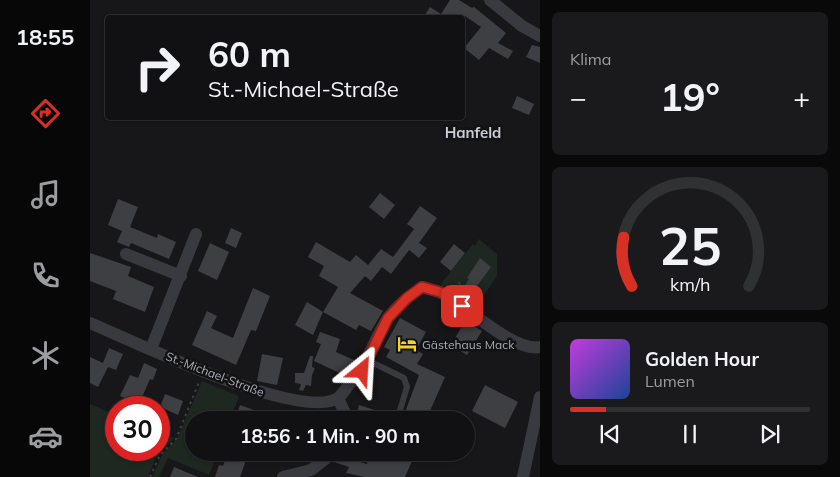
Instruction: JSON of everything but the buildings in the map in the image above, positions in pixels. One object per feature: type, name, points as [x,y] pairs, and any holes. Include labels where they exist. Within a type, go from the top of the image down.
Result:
[{"type":"street","points":[[490,0],[522,26],[540,36]]},
{"type":"street","points":[[151,349],[196,234]]},
{"type":"street","points":[[126,254],[181,276]]},
{"type":"street","points":[[344,411],[338,398],[362,371],[388,318],[407,298],[422,287],[449,297],[514,340],[531,348],[540,347]]},
{"type":"street","name":"St.-Michael-Straße","points":[[90,323],[264,393],[318,404],[338,398]]},
{"type":"street","points":[[523,477],[540,396]]},
{"type":"street","points":[[283,477],[311,470],[322,461]]},
{"type":"lane","points":[[368,360],[404,378],[407,387],[400,411]]},
{"type":"path","points":[[150,477],[160,455],[176,439],[203,370]]},
{"type":"shaded area","points":[[479,239],[497,254],[497,276],[476,307],[440,285]]},
{"type":"shaded area","points":[[202,381],[239,396],[233,411],[189,411]]},
{"type":"shaded area","points":[[90,404],[105,410],[105,461],[154,461],[148,477],[90,477]]},
{"type":"shaded area","points":[[185,420],[185,461],[215,461],[209,475],[170,459],[170,446],[177,439]]},
{"type":"shaded area","points":[[159,461],[167,461],[159,477],[152,477]]},
{"type":"place","name":"Gästehaus Mack","points":[[407,344]]},
{"type":"district","name":"Hanfeld","points":[[473,132]]},
{"type":"route","points":[[362,371],[388,318],[407,298],[422,287],[440,292],[462,306]]}]
